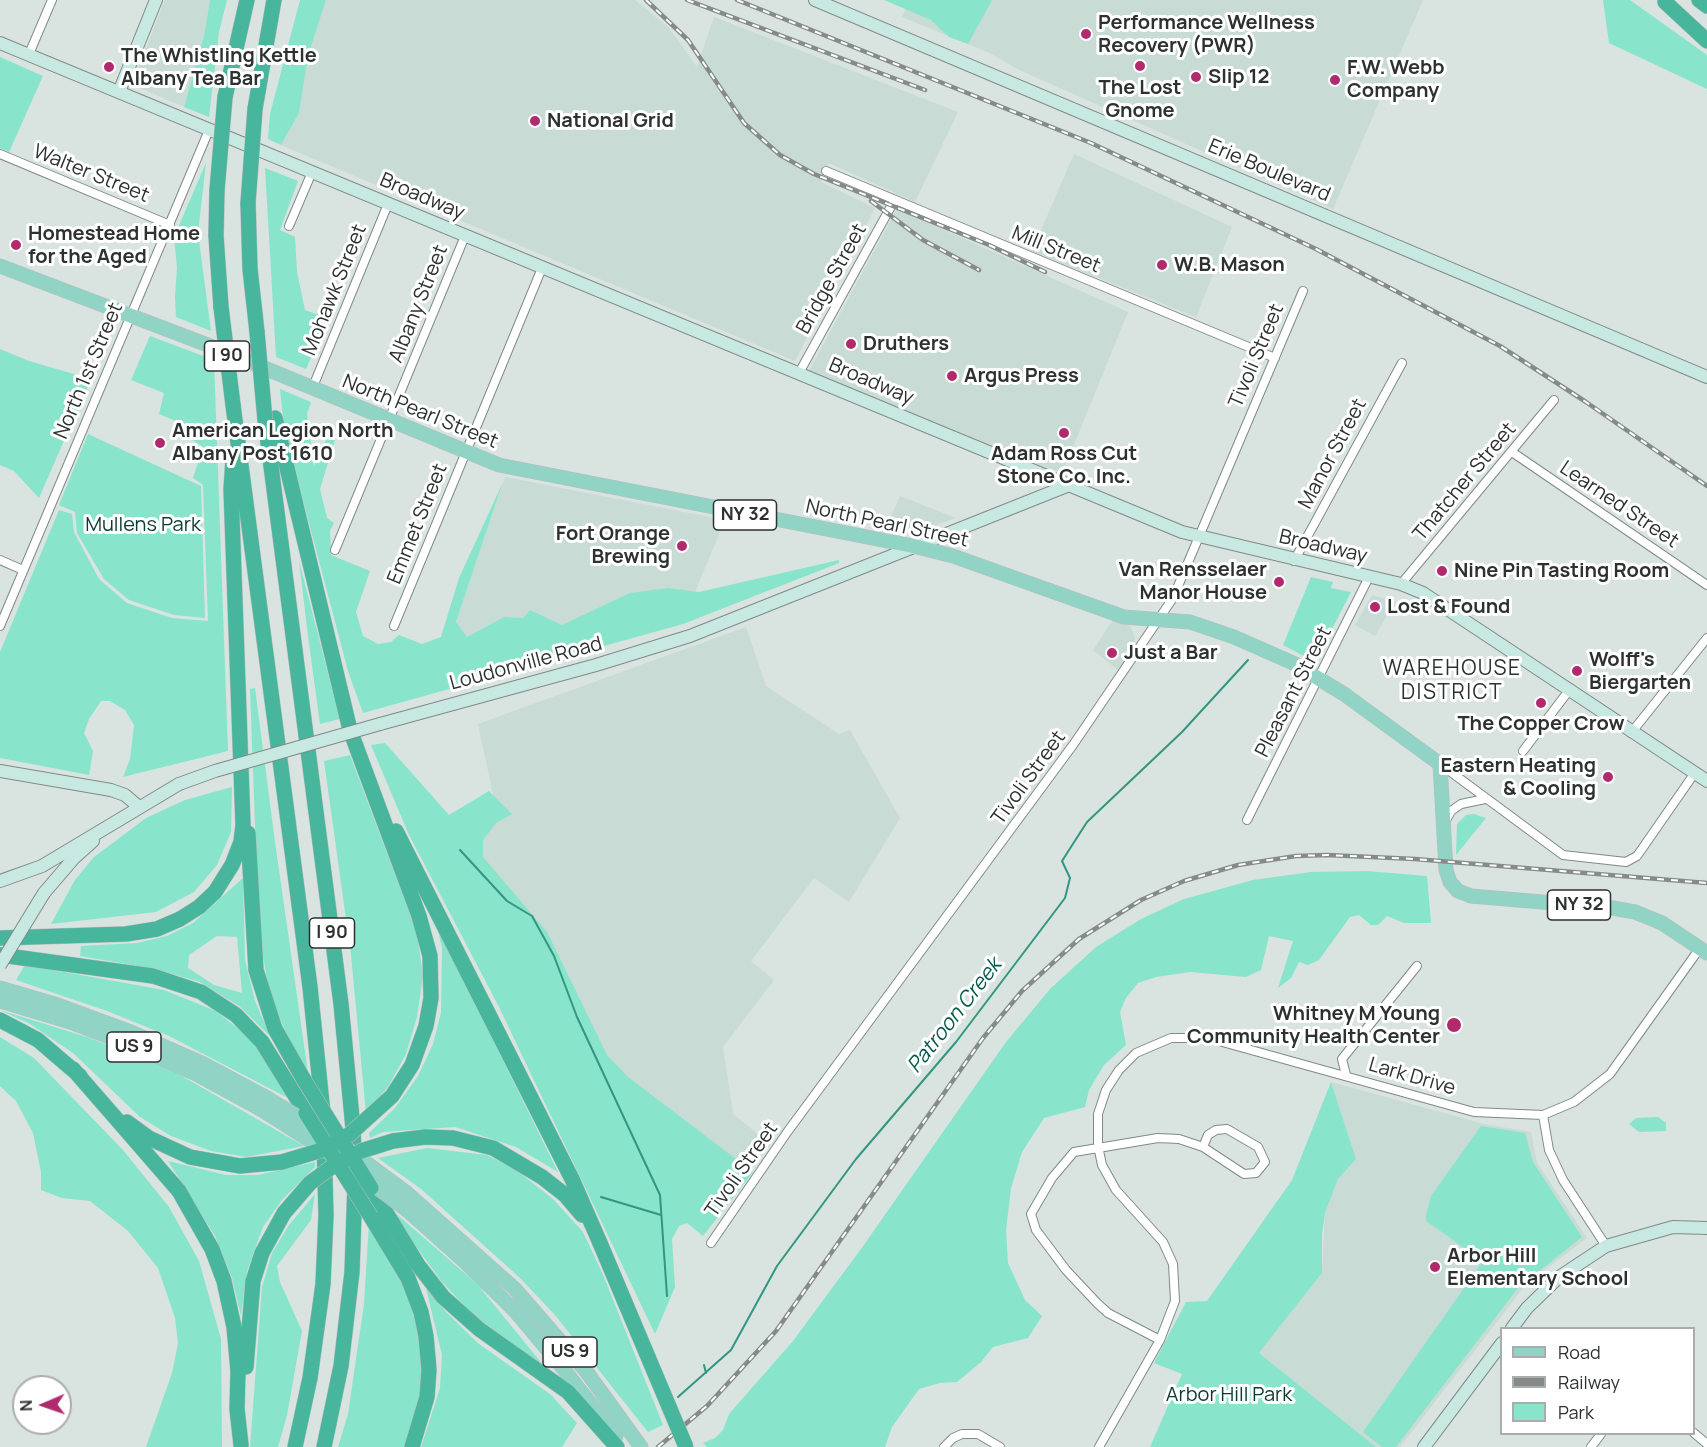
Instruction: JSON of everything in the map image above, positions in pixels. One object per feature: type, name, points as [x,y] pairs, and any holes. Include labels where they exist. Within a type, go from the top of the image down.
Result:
[{"type":"highway","name":"I 90","points":[[247,0],[225,96],[216,190],[216,236],[221,307],[235,425],[310,987],[322,1106],[326,1190],[323,1284],[310,1378],[294,1447]]},
{"type":"highway","name":"I 90","points":[[274,0],[255,109],[248,203],[250,269],[340,994],[354,1138],[355,1211],[351,1292],[341,1366],[324,1447]]},
{"type":"highway","points":[[258,93],[284,0]]},
{"type":"highway","points":[[1699,0],[1707,6]]},
{"type":"highway","points":[[1663,1],[1707,30]]},
{"type":"highway","points":[[1663,1],[1707,41]]},
{"type":"highway","points":[[0,1020],[33,1036],[73,1069],[127,1122],[149,1138],[177,1152],[226,1165],[282,1162],[322,1150],[373,1117],[392,1096],[412,1065],[426,1026],[431,998],[430,956],[419,916],[359,758],[331,660],[270,419]]},
{"type":"highway","points":[[0,938],[126,934],[157,929],[180,920],[208,899],[232,865],[242,834],[243,798],[231,489],[235,425]]},
{"type":"highway","points":[[359,758],[572,1179],[686,1447]]},
{"type":"highway","points":[[243,798],[249,842],[256,970],[272,1022],[304,1080],[418,1265],[451,1306],[479,1329],[568,1392],[617,1447]]},
{"type":"highway","points":[[0,955],[153,976],[201,992],[236,1015],[262,1042],[408,1278],[425,1329],[429,1364],[427,1396],[412,1447]]},
{"type":"highway","points":[[73,1069],[179,1191],[212,1248],[224,1281],[234,1326],[241,1446]]},
{"type":"highway","points":[[241,1446],[253,1281],[265,1246],[284,1213],[310,1183],[333,1166],[361,1151],[393,1141],[425,1137],[453,1138],[480,1143],[505,1154],[565,1195],[584,1217],[600,1243]]},
{"type":"main road","name":"North Pearl Street","points":[[0,266],[221,350],[465,453],[506,467],[913,546],[953,556],[1124,617],[1190,622],[1211,628],[1293,663],[1440,765]]},
{"type":"main road","name":"NY 32","points":[[1440,765],[1447,876],[1452,885],[1461,893],[1476,897],[1624,909],[1662,923],[1703,951]]},
{"type":"main road","name":"US 9","points":[[0,988],[58,1005],[132,1032],[202,1063],[262,1095],[346,1148],[407,1193],[490,1265],[571,1353],[641,1447]]},
{"type":"main road","name":"US 9","points":[[0,1001],[70,1022],[128,1044],[204,1078],[262,1110],[340,1160],[408,1211],[481,1276],[547,1348],[623,1447]]},
{"type":"street","points":[[29,54],[52,0]]},
{"type":"street","points":[[119,92],[156,0]]},
{"type":"street","name":"Erie Boulevard","points":[[815,0],[1707,377]]},
{"type":"street","name":"Broadway","points":[[0,43],[1067,486],[1197,537],[1401,585],[1438,600],[1631,733],[1707,781]]},
{"type":"street","name":"North 1st Street","points":[[0,626],[209,130]]},
{"type":"street","name":"Walter Street","points":[[0,154],[170,225]]},
{"type":"street","name":"Mill Street","points":[[826,171],[1275,358]]},
{"type":"street","points":[[289,226],[312,172]]},
{"type":"street","name":"Bridge Street","points":[[799,373],[894,201]]},
{"type":"street","name":"Mohawk Street","points":[[312,388],[388,204]]},
{"type":"street","name":"Albany Street","points":[[335,550],[465,236]]},
{"type":"street","name":"Emmet Street","points":[[394,626],[542,268]]},
{"type":"street","name":"Tivoli Street","points":[[711,1242],[788,1131],[1074,745],[1173,598],[1303,291]]},
{"type":"street","name":"Manor Street","points":[[1294,561],[1402,363]]},
{"type":"street","name":"Thatcher Street","points":[[1401,585],[1554,400]]},
{"type":"street","name":"Learned Street","points":[[1512,453],[1707,585]]},
{"type":"street","name":"Loudonville Road","points":[[0,881],[32,871],[113,826],[139,807],[179,784],[215,771],[668,644],[1067,486]]},
{"type":"street","points":[[0,560],[23,570]]},
{"type":"street","name":"Pleasant Street","points":[[1247,820],[1320,680],[1369,578]]},
{"type":"street","points":[[1631,733],[1707,638]]},
{"type":"street","points":[[1523,752],[1570,689]]},
{"type":"street","points":[[1440,765],[1563,855],[1629,862],[1637,856],[1694,774]]},
{"type":"street","points":[[0,771],[111,790],[124,795],[139,807]]},
{"type":"street","points":[[1444,824],[1451,811],[1461,804],[1485,799]]},
{"type":"street","points":[[0,965],[44,893],[74,858],[113,826]]},
{"type":"street","name":"Lark Drive","points":[[1099,1447],[1160,1340],[1175,1301],[1173,1264],[1163,1242],[1108,1178],[1098,1146],[1098,1114],[1106,1090],[1119,1070],[1136,1053],[1171,1038],[1208,1038],[1474,1112],[1543,1115],[1574,1102],[1610,1074],[1703,951]]},
{"type":"street","points":[[1346,1075],[1342,1059],[1417,966]]},
{"type":"street","points":[[1543,1115],[1549,1150],[1563,1180],[1606,1246]]},
{"type":"street","points":[[1160,1340],[1108,1313],[1066,1270],[1033,1225],[1031,1214],[1036,1202],[1067,1157],[1074,1152],[1098,1146],[1158,1138],[1179,1139],[1203,1147],[1244,1174],[1256,1173],[1265,1162],[1258,1147],[1227,1129],[1216,1130],[1208,1135],[1203,1147]]},
{"type":"street","points":[[1513,1327],[1527,1308],[1559,1277],[1606,1246],[1673,1227],[1707,1227]]},
{"type":"street","points":[[1424,1447],[1500,1345]]},
{"type":"street","points":[[944,1447],[953,1438],[978,1434],[1000,1447]]},
{"type":"street","points":[[1695,1434],[1707,1444]]},
{"type":"street","points":[[1591,1447],[1600,1435]]},
{"type":"shaded area","points":[[165,0],[210,0],[204,36],[184,107],[136,86],[133,81]]},
{"type":"shaded area","name":"National Grid","points":[[326,0],[635,0],[669,28],[697,67],[714,17],[958,112],[915,202],[829,163],[821,182],[875,208],[795,361],[281,145],[299,113],[308,56]]},
{"type":"shaded area","points":[[910,0],[1423,0],[1333,209],[1017,69],[990,53],[902,17]]},
{"type":"shaded area","name":"W.B. Mason","points":[[1074,154],[1232,227],[1196,317],[1032,251]]},
{"type":"shaded area","points":[[897,209],[1128,312],[1062,474],[809,371]]},
{"type":"shaded area","points":[[505,477],[725,520],[695,592],[668,588],[562,625],[530,610],[523,618],[504,617],[467,637],[456,622]]},
{"type":"shaded area","points":[[900,496],[956,518],[913,533],[885,530]]},
{"type":"shaded area","points":[[1372,595],[1395,602],[1375,636],[1355,625]]},
{"type":"shaded area","points":[[1113,620],[1130,626],[1135,638],[1134,651],[1118,670],[1093,650]]},
{"type":"shaded area","points":[[746,627],[766,686],[839,734],[850,730],[900,818],[849,902],[814,878],[751,961],[774,980],[723,1047],[733,1114],[768,1142],[715,1219],[443,827],[493,794],[478,724]]},
{"type":"shaded area","name":"Arbor Hill Elementary School","points":[[1331,1082],[1484,1124],[1531,1132],[1537,1163],[1587,1238],[1527,1283],[1400,1447],[1376,1447],[1259,1353],[1322,1273],[1325,1213],[1338,1179],[1356,1159]]},
{"type":"green space","points":[[210,0],[227,0],[219,32],[209,117],[184,107],[204,36]]},
{"type":"green space","points":[[300,0],[326,0],[308,56],[299,113],[281,145],[268,139],[270,114]]},
{"type":"green space","points":[[884,0],[992,0],[968,44],[949,37],[931,20]]},
{"type":"green space","points":[[1603,0],[1630,0],[1707,55],[1707,89],[1609,43]]},
{"type":"green space","points":[[0,57],[43,76],[9,152],[0,148]]},
{"type":"green space","points":[[206,163],[198,233],[211,331],[176,317],[175,297],[177,267],[174,237]]},
{"type":"green space","points":[[265,168],[298,181],[280,230],[295,237],[297,272],[305,310],[328,318],[306,369],[276,357]]},
{"type":"green space","points":[[150,336],[214,360],[228,751],[123,777],[130,759],[134,725],[125,710],[110,701],[101,701],[89,719],[84,733],[93,751],[89,775],[0,758],[0,652],[59,510],[72,514],[74,532],[99,579],[127,603],[172,618],[208,621],[203,485],[193,478],[203,447],[190,438],[190,427],[159,414],[164,393],[131,380]]},
{"type":"green space","points":[[0,349],[29,361],[91,379],[39,498],[14,471],[0,465]]},
{"type":"green space","points":[[280,389],[311,402],[307,414],[314,466],[327,438],[335,440],[320,489],[327,518],[334,523],[330,531],[331,555],[370,571],[356,612],[363,636],[378,644],[391,642],[399,635],[422,644],[441,637],[459,578],[503,482],[456,622],[467,637],[504,617],[523,618],[530,610],[562,625],[630,593],[668,588],[699,592],[839,560],[839,563],[683,624],[363,713],[348,671],[284,428]]},
{"type":"green space","name":"Mullens Park","points":[[88,434],[201,486],[205,618],[174,615],[129,600],[104,579],[77,533],[75,512],[59,505]]},
{"type":"green space","points":[[299,561],[340,719],[320,724],[308,636]]},
{"type":"green space","points":[[1311,577],[1333,582],[1331,588],[1351,592],[1315,662],[1283,645]]},
{"type":"green space","points":[[255,688],[308,1073],[288,1038],[276,1009],[267,979],[259,933],[250,689]]},
{"type":"green space","points":[[385,743],[449,815],[489,791],[512,814],[496,823],[483,840],[483,857],[547,932],[607,1055],[628,1077],[753,1172],[703,1236],[687,1223],[679,1226],[672,1239],[675,1287],[655,1334],[499,1007],[409,835],[371,745]]},
{"type":"green space","points":[[350,755],[417,933],[423,976],[417,1017],[406,1054],[388,1087],[366,1113],[351,955],[324,761]]},
{"type":"green space","points":[[232,787],[231,832],[217,865],[194,892],[156,912],[51,924],[75,880],[94,857],[146,818],[185,800]]},
{"type":"green space","points":[[1474,814],[1486,818],[1456,855],[1457,824],[1466,815]]},
{"type":"green space","points":[[1367,871],[1427,876],[1431,923],[1404,923],[1387,916],[1378,925],[1371,925],[1359,915],[1350,917],[1319,960],[1308,965],[1299,962],[1291,978],[1278,988],[1293,941],[1269,936],[1261,970],[1246,977],[1190,972],[1156,977],[1138,983],[1126,998],[1120,1012],[1126,1045],[1104,1065],[1089,1090],[1085,1107],[1044,1118],[1022,1152],[1011,1188],[1006,1230],[1008,1263],[1025,1300],[1042,1316],[1028,1338],[993,1347],[981,1362],[957,1382],[940,1383],[919,1389],[892,1427],[885,1447],[707,1447],[703,1443],[715,1438],[723,1430],[729,1414],[793,1341],[861,1249],[1006,1042],[1050,989],[1096,947],[1141,919],[1184,899],[1253,880],[1311,872]]},
{"type":"green space","points":[[243,878],[245,960],[255,1001],[270,1036],[239,1006],[200,982],[155,969],[80,956],[81,946],[137,943],[167,936],[193,923]],"holes":[[[217,936],[237,937],[242,993],[214,985],[188,968],[189,955]]]},
{"type":"green space","points":[[437,926],[558,1172],[516,1147],[455,1127],[383,1132],[370,1138],[369,1133],[395,1108],[418,1076],[433,1044],[441,1013],[442,948]]},
{"type":"green space","points":[[25,965],[164,990],[216,1011],[255,1042],[290,1099],[169,1036],[107,1011],[16,980]]},
{"type":"green space","points":[[0,1010],[90,1038],[173,1071],[304,1146],[246,1157],[211,1151],[171,1136],[140,1117],[73,1053],[30,1024]]},
{"type":"green space","points":[[0,1037],[34,1058],[123,1150],[169,1207],[199,1261],[221,1339],[222,1447],[146,1447],[172,1373],[178,1343],[175,1318],[158,1268],[128,1231],[90,1201],[62,1198],[41,1190],[41,1172],[33,1133],[16,1101],[0,1086]]},
{"type":"green space","name":"Arbor Hill Park","points":[[1331,1082],[1356,1159],[1338,1179],[1325,1213],[1322,1234],[1322,1273],[1259,1353],[1376,1447],[1150,1447],[1182,1374],[1154,1363],[1186,1302],[1207,1301],[1292,1180]]},
{"type":"green space","points":[[1658,1117],[1666,1123],[1666,1131],[1639,1132],[1629,1124],[1636,1118]]},
{"type":"green space","points":[[1481,1126],[1525,1133],[1533,1162],[1582,1237],[1518,1288],[1396,1447],[1382,1447],[1363,1432],[1483,1261],[1426,1221],[1431,1196]]},
{"type":"green space","points":[[427,1148],[487,1155],[516,1170],[553,1199],[583,1232],[604,1277],[663,1425],[648,1432],[555,1315],[519,1277],[421,1189],[378,1158]]},
{"type":"green space","points":[[168,1161],[226,1175],[258,1175],[315,1162],[315,1167],[282,1200],[263,1227],[247,1271],[241,1316],[232,1278],[215,1236]]},
{"type":"green space","points":[[315,1194],[311,1220],[277,1266],[280,1282],[302,1331],[287,1415],[278,1447],[250,1447],[262,1287],[272,1253],[289,1225]]},
{"type":"green space","points":[[385,1204],[477,1284],[544,1366],[472,1314],[442,1282]]},
{"type":"green space","points":[[369,1223],[413,1300],[423,1338],[425,1387],[412,1433],[405,1447],[338,1447],[348,1414],[364,1304]]},
{"type":"green space","points":[[426,1288],[447,1313],[479,1344],[550,1394],[577,1423],[562,1447],[421,1447],[440,1388],[442,1355]]},
{"type":"waterway","name":"Patroon Creek","points":[[678,1397],[731,1350],[777,1266],[856,1159],[956,1042],[1065,898],[1070,878],[1062,861],[1087,822],[1182,732],[1248,660]]},
{"type":"waterway","points":[[460,850],[507,901],[532,916],[554,956],[577,1017],[660,1195],[667,1296]]},
{"type":"waterway","points":[[601,1197],[661,1215]]},
{"type":"waterway","name":"Patroon Creek","points":[[704,1365],[706,1373]]},
{"type":"railway","points":[[646,0],[688,40],[744,123],[780,155],[814,174],[989,245],[1045,272]]},
{"type":"railway","points":[[687,0],[925,90]]},
{"type":"railway","points":[[737,0],[1091,143],[1316,249],[1500,346],[1707,486]]},
{"type":"railway","points":[[871,201],[923,240],[979,270]]},
{"type":"railway","points":[[658,1447],[707,1406],[776,1331],[983,1038],[1022,991],[1079,939],[1141,900],[1184,881],[1238,865],[1296,856],[1327,855],[1415,859],[1707,883]]},
{"type":"place","name":"Performance Wellness Recovery (PWR)","points":[[1086,34]]},
{"type":"place","name":"The Lost Gnome","points":[[1140,66]]},
{"type":"place","name":"The Whistling Kettle Albany Tea Bar","points":[[109,67]]},
{"type":"place","name":"Slip 12","points":[[1196,77]]},
{"type":"place","name":"F.W. Webb Company","points":[[1335,80]]},
{"type":"place","name":"National Grid","points":[[535,121]]},
{"type":"place","name":"Homestead Home for the Aged","points":[[16,245]]},
{"type":"place","name":"W.B. Mason","points":[[1162,265]]},
{"type":"place","name":"Druthers","points":[[851,344]]},
{"type":"place","name":"Argus Press","points":[[952,376]]},
{"type":"place","name":"Adam Ross Cut Stone Co. Inc.","points":[[1064,433]]},
{"type":"place","name":"American Legion North Albany Post 1610","points":[[160,443]]},
{"type":"place","name":"Fort Orange Brewing","points":[[682,546]]},
{"type":"place","name":"Nine Pin Tasting Room","points":[[1442,571]]},
{"type":"place","name":"Van Rensselaer Manor House","points":[[1279,582]]},
{"type":"place","name":"Lost & Found","points":[[1375,607]]},
{"type":"place","name":"Just a Bar","points":[[1112,653]]},
{"type":"place","name":"Wolff's Biergarten","points":[[1577,671]]},
{"type":"place","name":"The Copper Crow","points":[[1541,703]]},
{"type":"place","name":"Eastern Heating & Cooling","points":[[1608,777]]},
{"type":"place","name":"Whitney M Young Community Health Center","points":[[1454,1025]]},
{"type":"place","name":"Arbor Hill Elementary School","points":[[1435,1267]]},
{"type":"district","name":"WAREHOUSE DISTRICT","points":[[1452,681]]}]
